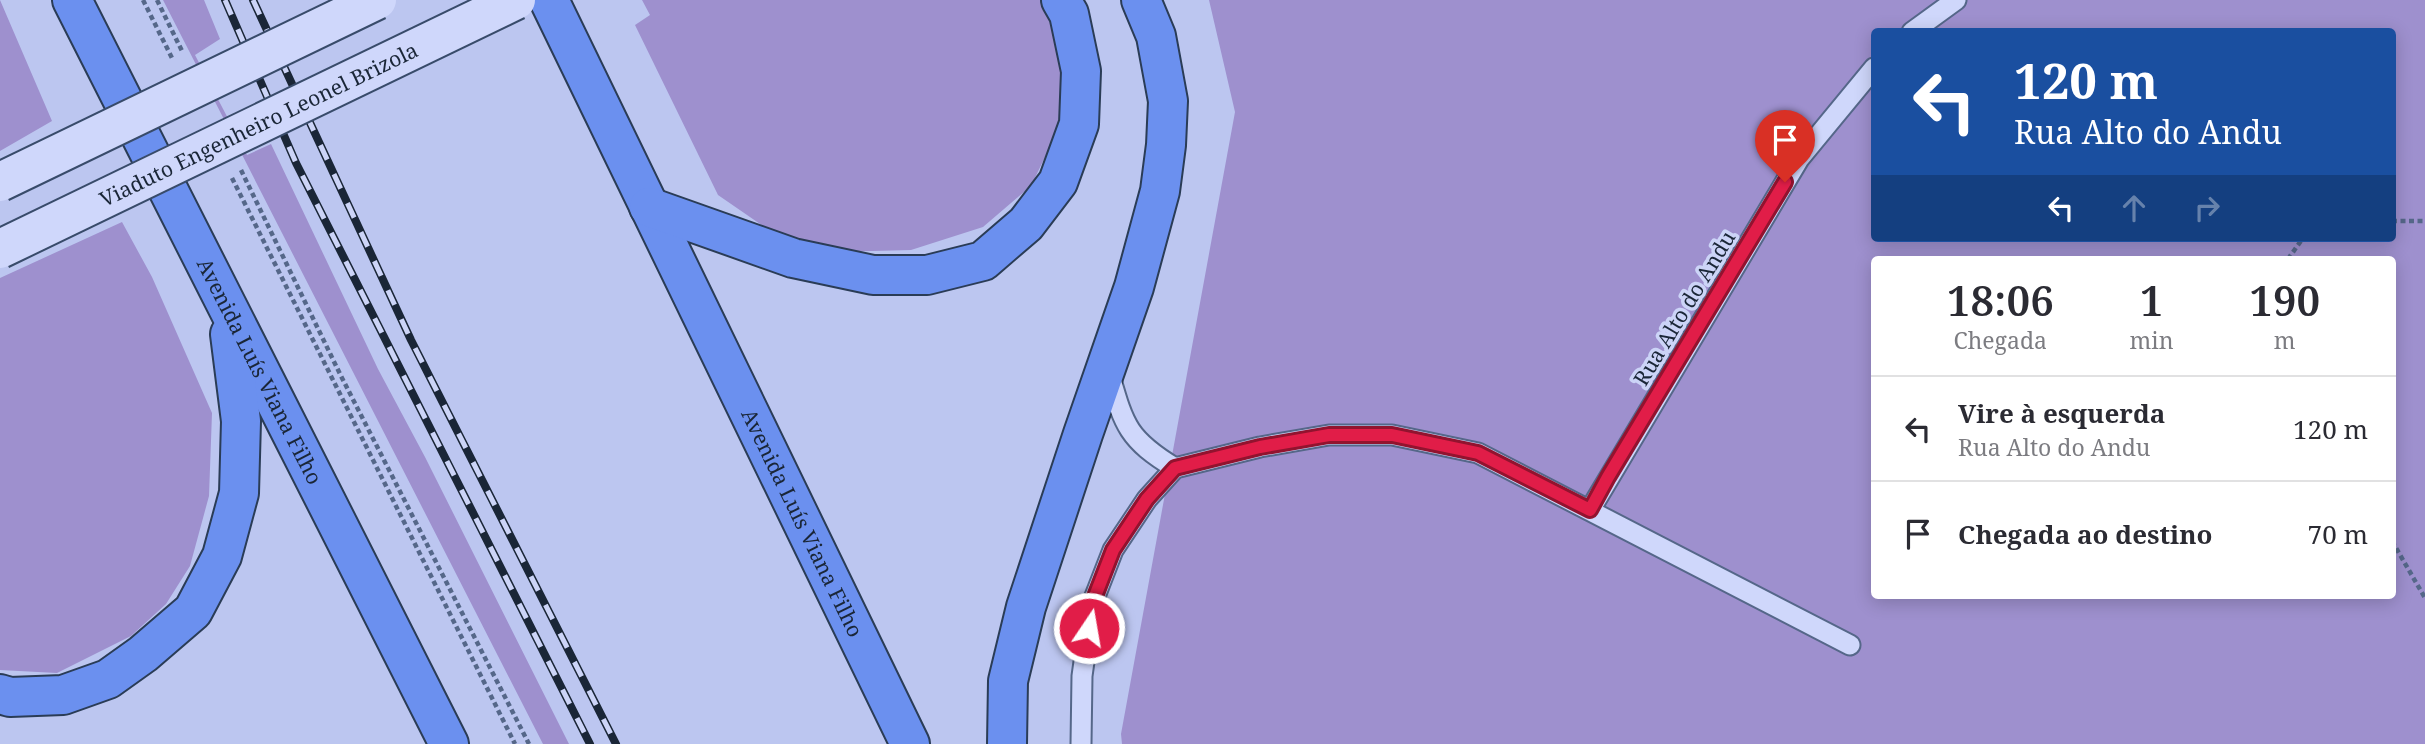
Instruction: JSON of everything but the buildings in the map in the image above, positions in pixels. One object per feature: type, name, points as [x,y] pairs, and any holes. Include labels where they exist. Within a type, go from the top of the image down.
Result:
[{"type":"highway","name":"Avenida Luís Viana Filho","points":[[72,0],[449,744]]},
{"type":"highway","name":"Avenida Luís Viana Filho","points":[[549,0],[910,744]]},
{"type":"highway","points":[[649,207],[793,258],[873,275],[927,275],[983,261],[1026,224],[1058,182],[1079,124],[1081,71],[1069,14],[1061,0]]},
{"type":"highway","points":[[1007,744],[1008,681],[1026,607],[1137,275],[1160,191],[1168,101],[1156,36],[1141,0]]},
{"type":"highway","points":[[0,694],[63,695],[108,679],[143,654],[193,611],[222,556],[239,494],[241,421],[226,304]]},
{"type":"main road","points":[[0,182],[377,0]]},
{"type":"main road","name":"Viaduto Engenheiro Leonel Brizola","points":[[0,249],[516,0]]},
{"type":"lane","points":[[1918,28],[1956,0]]},
{"type":"lane","name":"Rua Alto do Andu","points":[[1590,510],[1799,159],[1871,72]]},
{"type":"lane","points":[[1106,365],[1128,430],[1149,452],[1175,468]]},
{"type":"lane","points":[[1081,744],[1082,676],[1092,604],[1113,550],[1147,499],[1175,468],[1260,447],[1329,435],[1392,435],[1478,453],[1850,645]]},
{"type":"path","points":[[143,0],[174,63]]},
{"type":"path","points":[[157,0],[188,64]]},
{"type":"path","points":[[235,159],[340,374],[529,744]]},
{"type":"path","points":[[231,175],[515,744]]},
{"type":"path","points":[[2396,221],[2425,221]]},
{"type":"path","points":[[2396,548],[2425,598]]},
{"type":"shaded area","points":[[0,0],[52,121],[0,151]]},
{"type":"shaded area","points":[[163,0],[204,0],[220,39],[195,55],[247,155],[271,144],[378,369],[569,744],[543,744]]},
{"type":"shaded area","points":[[642,0],[1043,0],[1066,55],[1060,126],[1031,186],[983,227],[911,250],[833,252],[763,226],[718,195],[635,25],[650,15]]},
{"type":"shaded area","points":[[1209,0],[2425,0],[2425,744],[1122,744],[1121,734],[1235,112]]},
{"type":"shaded area","points":[[122,222],[152,277],[212,413],[209,496],[190,566],[166,604],[131,636],[57,673],[0,670],[0,278]]},
{"type":"railway","points":[[225,0],[296,163],[590,744]]},
{"type":"railway","points":[[253,0],[411,340],[616,744]]},
{"type":"route","points":[[1089,628],[1092,604],[1113,550],[1147,499],[1175,468],[1260,447],[1329,435],[1392,435],[1478,453],[1590,510],[1785,182]]}]
